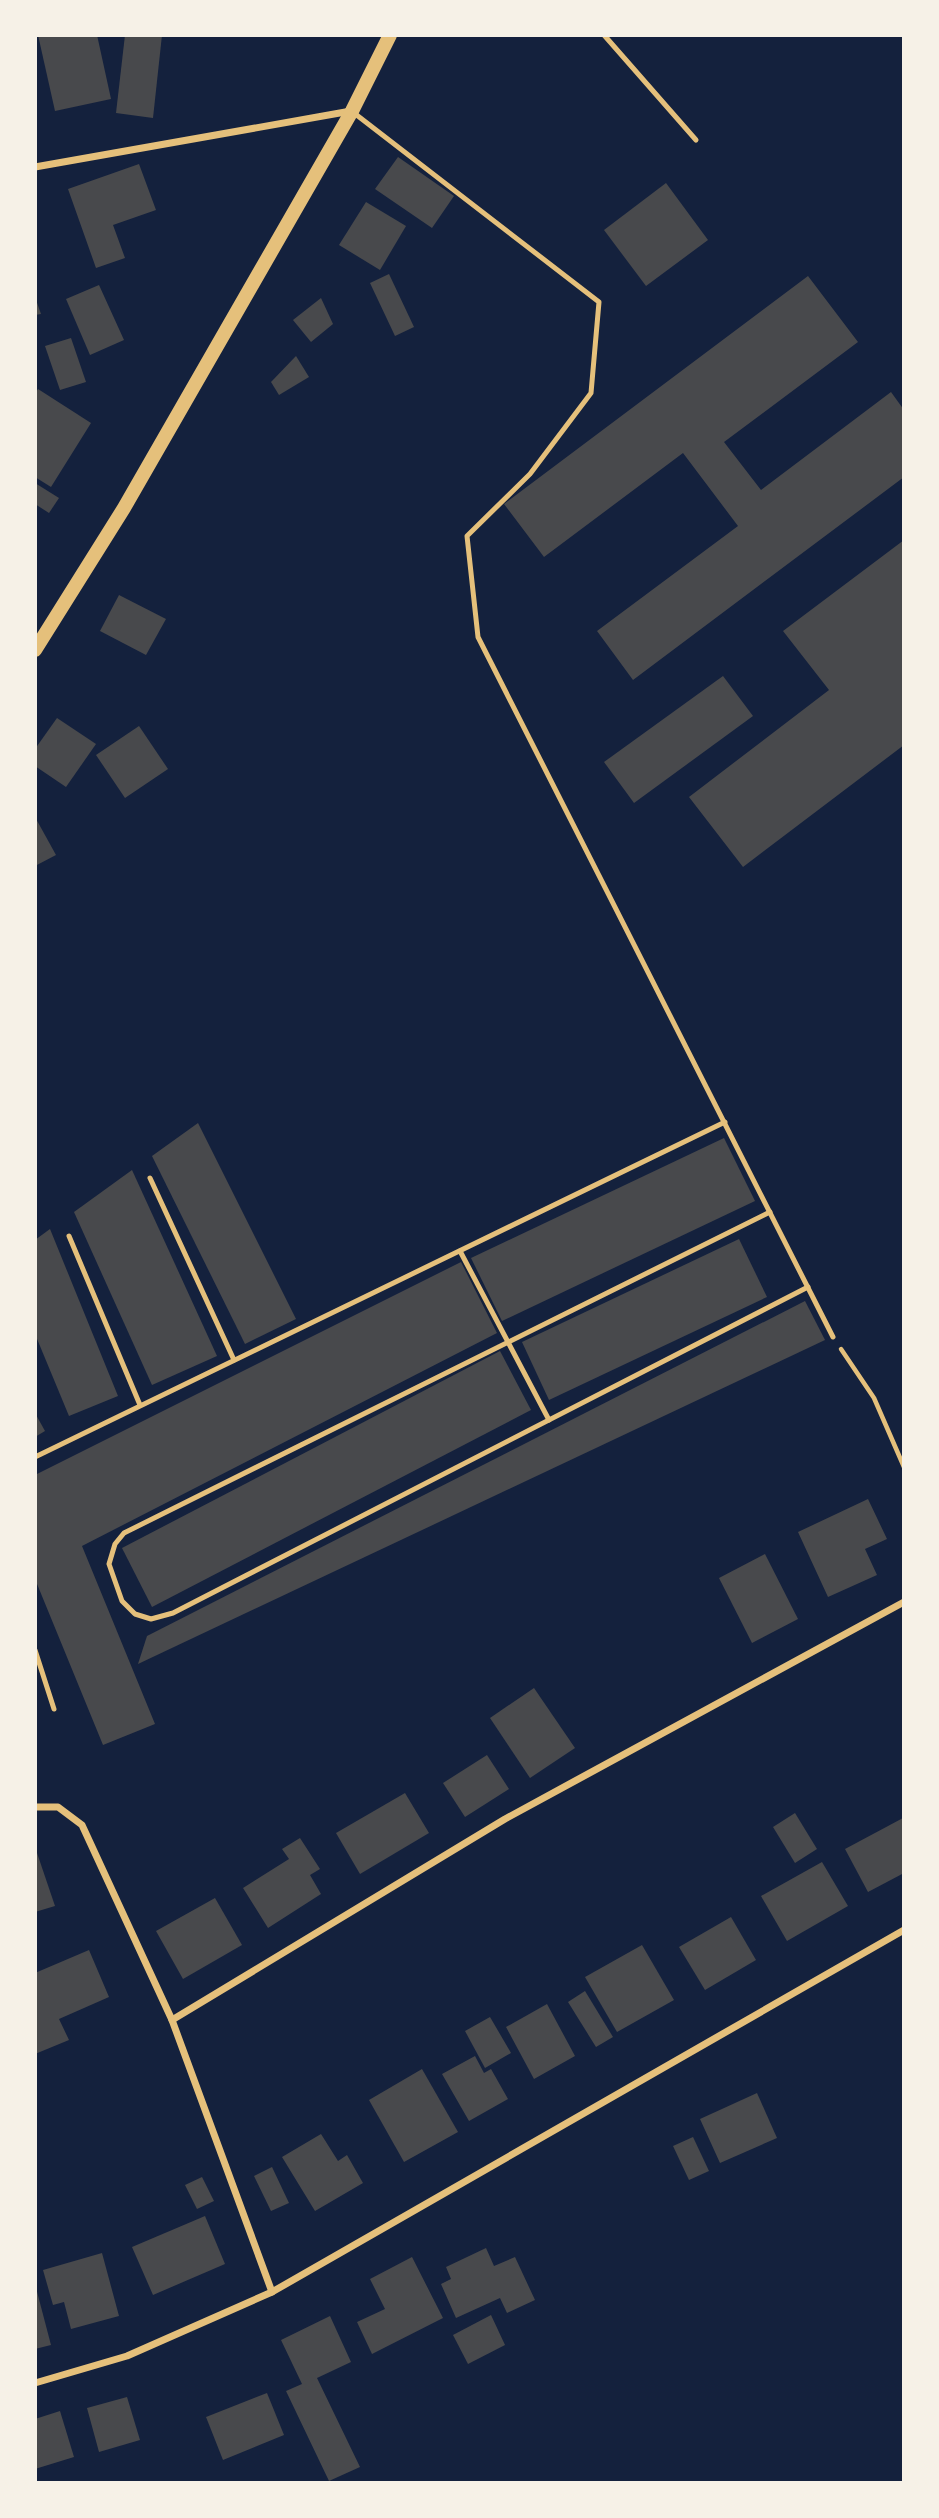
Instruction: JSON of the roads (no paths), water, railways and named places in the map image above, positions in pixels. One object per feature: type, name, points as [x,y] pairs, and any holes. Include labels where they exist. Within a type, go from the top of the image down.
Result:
[{"type":"main road","points":[[35,650],[124,508],[352,111],[390,35]]},
{"type":"street","points":[[35,167],[352,111]]},
{"type":"street","points":[[172,2020],[505,1819],[904,1602]]},
{"type":"street","points":[[35,1807],[58,1807],[82,1825],[172,2020],[272,2292]]},
{"type":"street","points":[[35,2384],[127,2356],[272,2292],[904,1930]]},
{"type":"lane","points":[[604,35],[696,140]]},
{"type":"lane","points":[[352,111],[599,302],[591,393],[530,474],[467,536],[478,637],[833,1337]]},
{"type":"lane","points":[[35,1457],[725,1122]]},
{"type":"lane","points":[[150,1178],[234,1360]]},
{"type":"lane","points":[[770,1212],[124,1533],[115,1544],[109,1564],[122,1601],[135,1614],[151,1619],[173,1613],[808,1287]]},
{"type":"lane","points":[[69,1236],[141,1405]]},
{"type":"lane","points":[[460,1251],[549,1420]]},
{"type":"lane","points":[[35,1650],[54,1709]]}]
